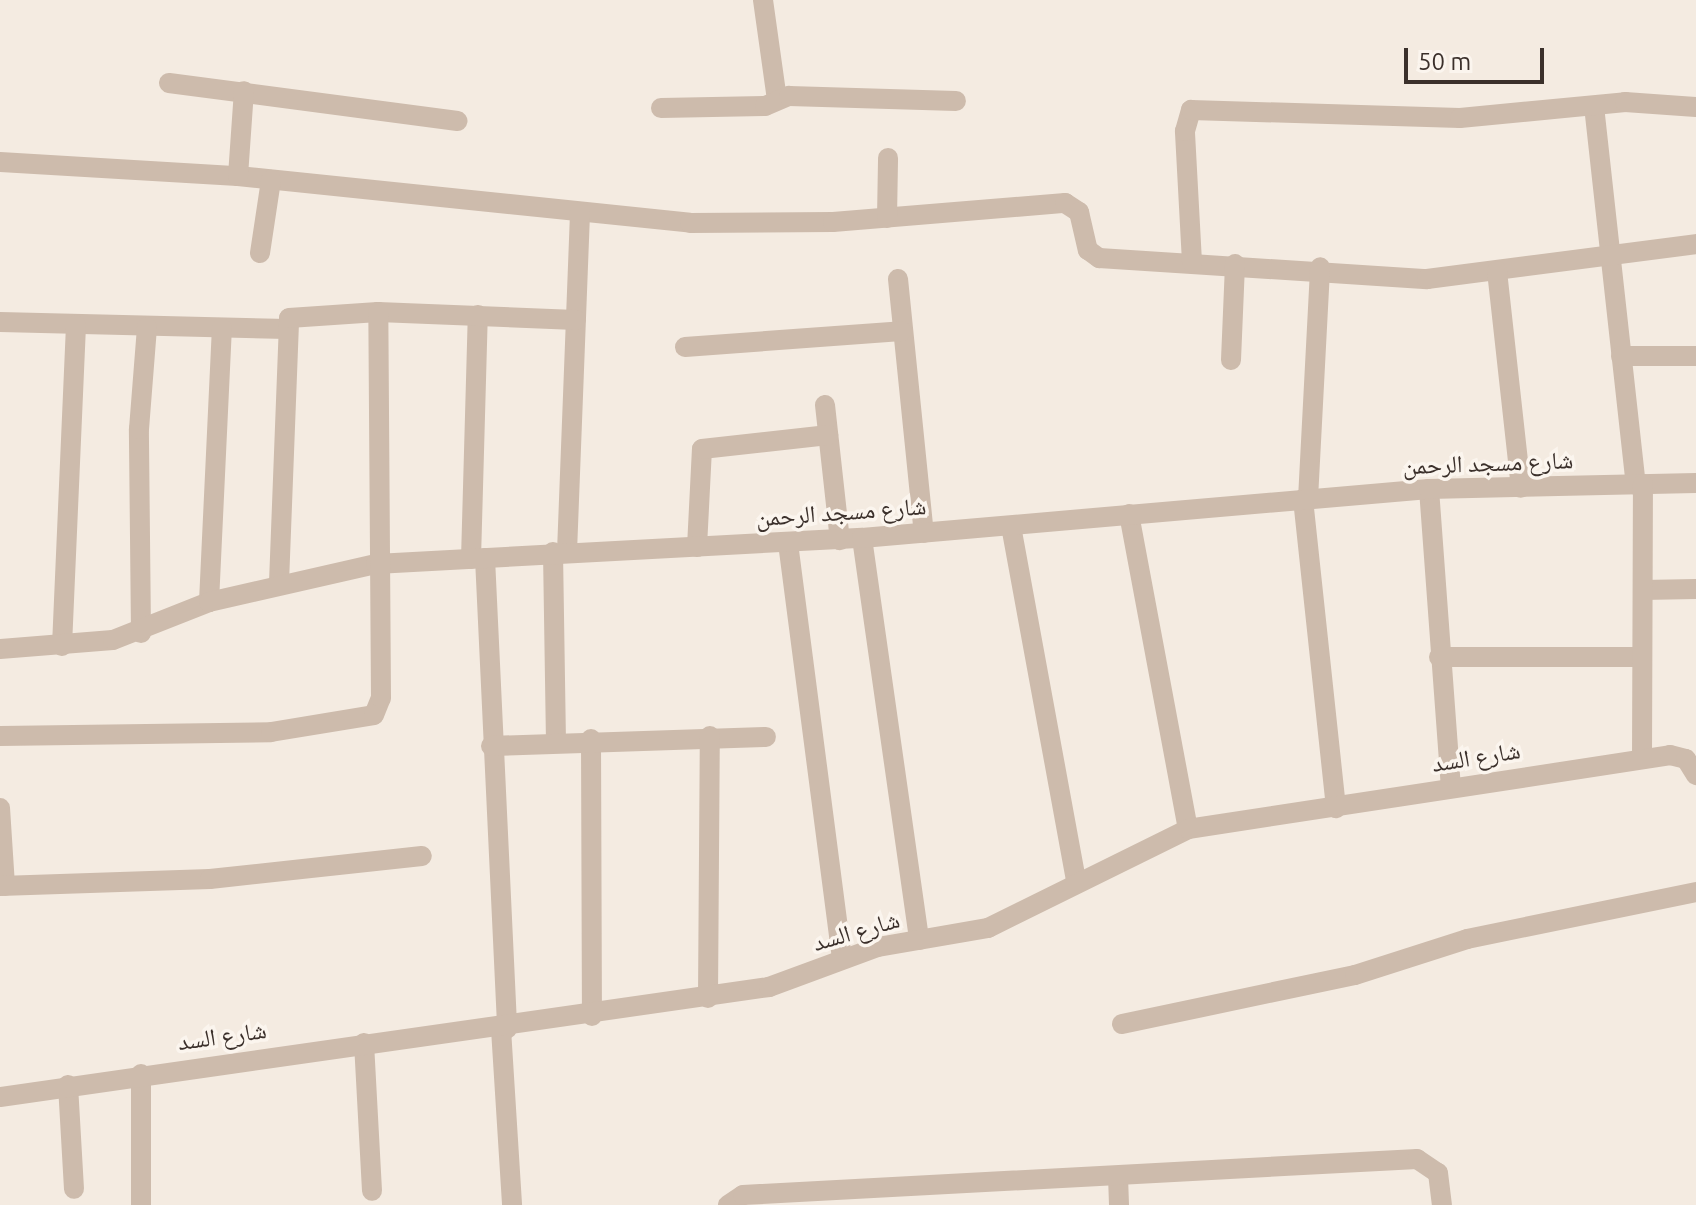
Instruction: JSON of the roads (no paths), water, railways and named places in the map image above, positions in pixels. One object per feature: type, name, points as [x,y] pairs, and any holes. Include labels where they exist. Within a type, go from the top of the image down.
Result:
[{"type":"street","points":[[763,0],[777,99]]},
{"type":"street","points":[[169,83],[458,121]]},
{"type":"street","points":[[238,176],[244,91]]},
{"type":"street","points":[[661,108],[777,99],[956,101]]},
{"type":"street","points":[[1192,262],[1185,131],[1191,110],[1460,118],[1594,106],[1696,107]]},
{"type":"street","points":[[1594,106],[1621,356],[1639,485],[1643,590],[1642,759]]},
{"type":"street","points":[[887,218],[888,158]]},
{"type":"street","points":[[0,162],[238,176],[580,212],[738,225],[887,218],[1065,203],[1079,212],[1088,250],[1099,258],[1320,267],[1427,279],[1696,244]]},
{"type":"street","points":[[260,253],[271,180]]},
{"type":"street","points":[[556,741],[560,552],[580,212]]},
{"type":"street","points":[[1231,360],[1235,264]]},
{"type":"street","points":[[1320,267],[1306,499],[1336,808]]},
{"type":"street","points":[[1497,271],[1521,488]]},
{"type":"street","points":[[898,279],[924,533]]},
{"type":"street","points":[[279,583],[287,329],[297,314],[378,312],[576,320]]},
{"type":"street","points":[[0,736],[185,737],[367,720],[381,698],[376,564],[378,312]]},
{"type":"street","points":[[478,315],[478,558],[491,746],[512,1205]]},
{"type":"street","points":[[0,322],[287,329]]},
{"type":"street","points":[[62,646],[76,325]]},
{"type":"street","points":[[141,633],[139,444],[147,327]]},
{"type":"street","points":[[209,602],[222,328]]},
{"type":"street","points":[[685,347],[901,331]]},
{"type":"street","points":[[1621,356],[1696,356]]},
{"type":"street","points":[[825,405],[840,540]]},
{"type":"street","points":[[697,547],[702,449],[828,435]]},
{"type":"street","name":"شارع مسجد الرحمن","points":[[0,649],[62,646],[141,633],[209,602],[279,583],[376,564],[560,552],[840,540],[1429,489],[1696,483]]},
{"type":"street","points":[[1429,489],[1439,657],[1451,786]]},
{"type":"street","points":[[1129,514],[1188,829]]},
{"type":"street","points":[[1011,526],[1076,880]]},
{"type":"street","points":[[862,538],[919,940]]},
{"type":"street","points":[[788,543],[842,958]]},
{"type":"street","points":[[1643,590],[1696,589]]},
{"type":"street","points":[[1439,657],[1642,657]]},
{"type":"street","points":[[708,998],[710,736]]},
{"type":"street","points":[[491,746],[591,739],[766,737]]},
{"type":"street","points":[[591,739],[592,1016]]},
{"type":"street","name":"شارع السد","points":[[0,1097],[364,1043],[592,1016],[769,987],[842,958],[988,928],[1076,880],[1188,829],[1336,808],[1451,786],[1679,755],[1696,775]]},
{"type":"street","points":[[0,808],[2,886],[210,879],[422,856]]},
{"type":"street","points":[[1122,1024],[1355,975],[1467,939],[1696,892]]},
{"type":"street","points":[[364,1043],[372,1191]]},
{"type":"street","points":[[141,1074],[141,1205]]},
{"type":"street","points":[[68,1085],[74,1189]]},
{"type":"street","points":[[728,1205],[743,1195],[1417,1159],[1438,1173],[1442,1205]]},
{"type":"street","points":[[1118,1176],[1119,1205]]}]
